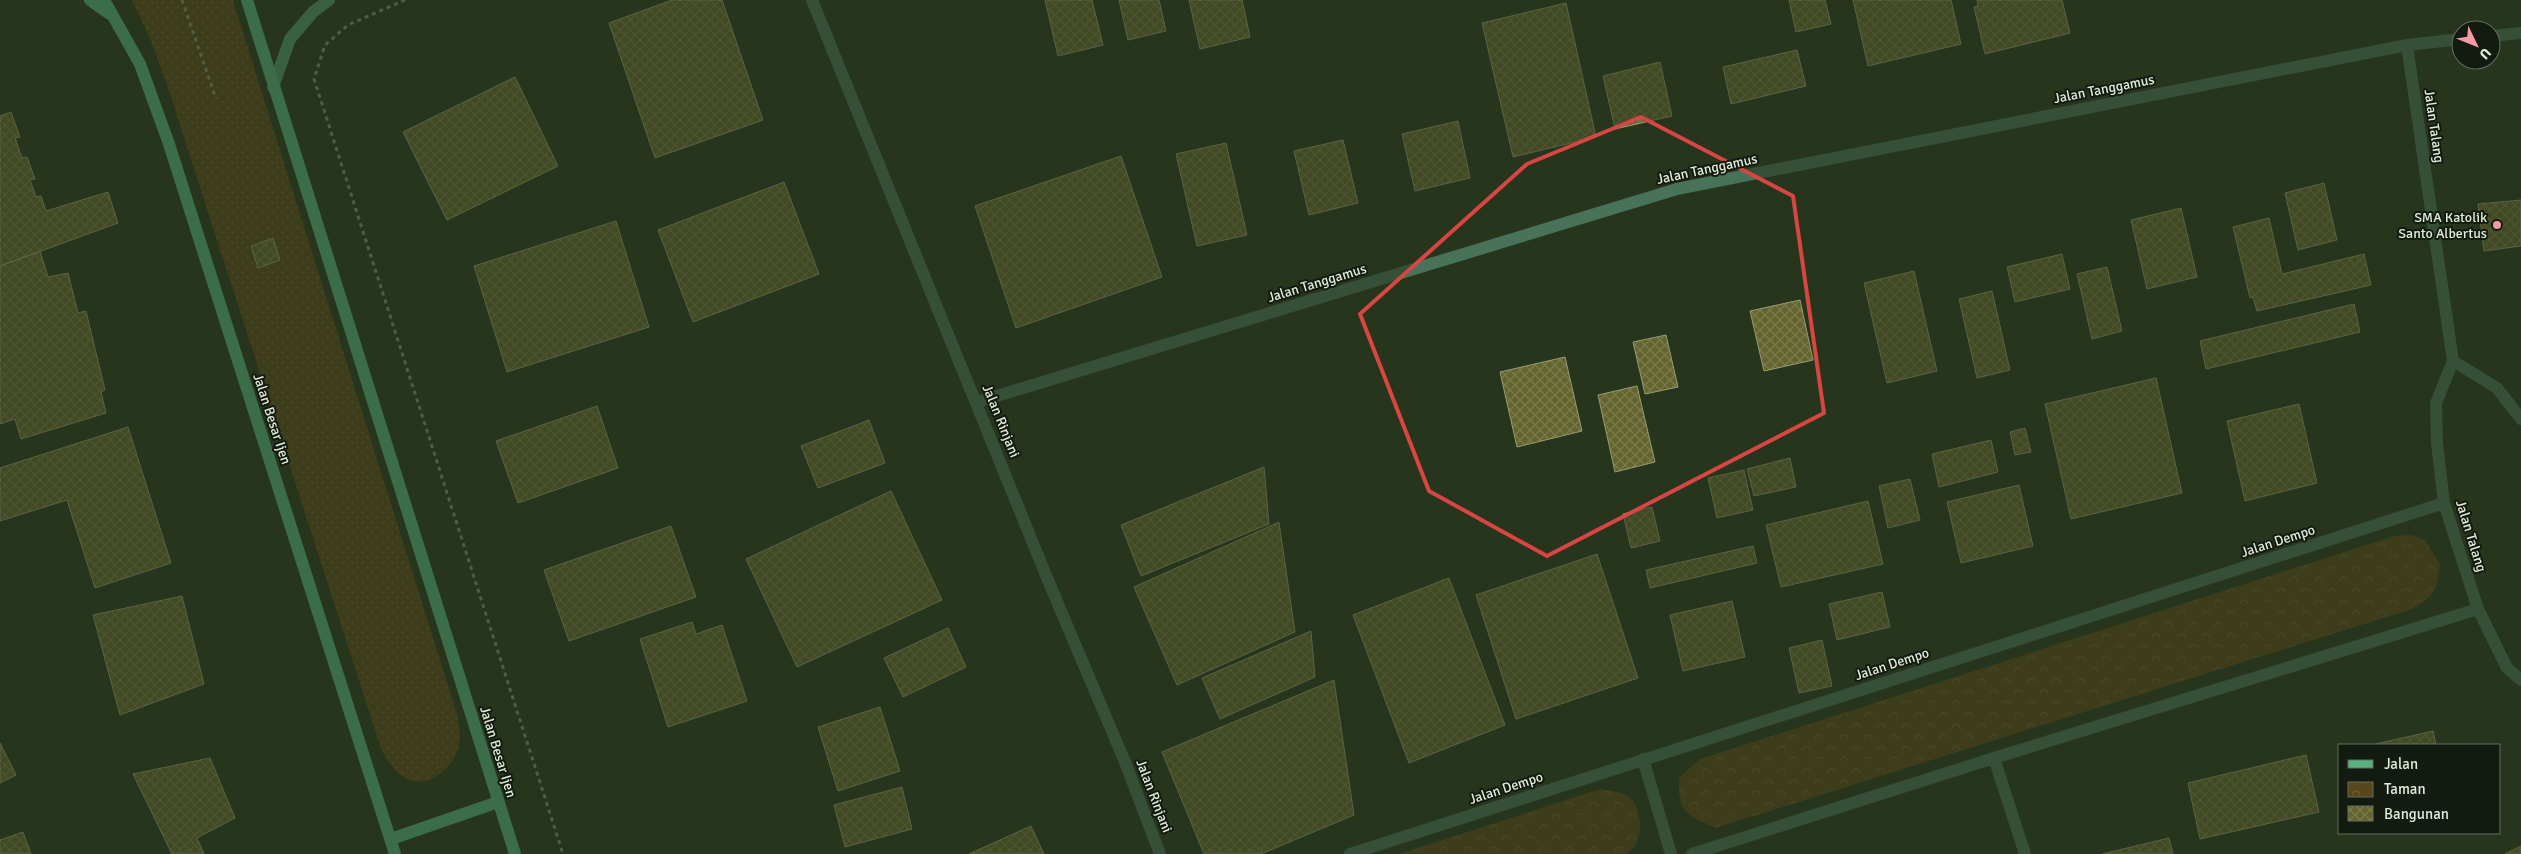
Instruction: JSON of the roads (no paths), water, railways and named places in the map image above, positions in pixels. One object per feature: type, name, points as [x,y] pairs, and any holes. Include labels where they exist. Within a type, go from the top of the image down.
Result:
[{"type":"main road","points":[[90,0],[114,17]]},
{"type":"main road","name":"Jalan Besar Ijen","points":[[104,0],[140,64],[169,144],[395,854]]},
{"type":"main road","name":"Jalan Besar Ijen","points":[[247,0],[514,854]]},
{"type":"main road","points":[[274,87],[290,38],[313,12],[329,0]]},
{"type":"main road","points":[[391,839],[498,802]]},
{"type":"street","name":"Jalan Rinjani","points":[[812,0],[1050,585],[1125,762],[1160,854]]},
{"type":"street","points":[[2501,35],[2521,33]]},
{"type":"street","name":"Jalan Tanggamus","points":[[977,402],[1677,189],[2407,45],[2451,40]]},
{"type":"street","name":"Jalan Talang","points":[[2407,45],[2453,361],[2436,403],[2437,444],[2444,503],[2478,609],[2506,668],[2521,680]]},
{"type":"street","points":[[2453,361],[2497,388],[2521,419]]},
{"type":"street","name":"Jalan Dempo","points":[[1350,854],[2444,503]]},
{"type":"street","points":[[1692,854],[1994,758],[2478,609]]},
{"type":"street","points":[[1994,758],[2025,854]]},
{"type":"street","points":[[1643,759],[1671,854]]},
{"type":"place","name":"SMA Katolik Santo Albertus","points":[[2497,225]]}]
